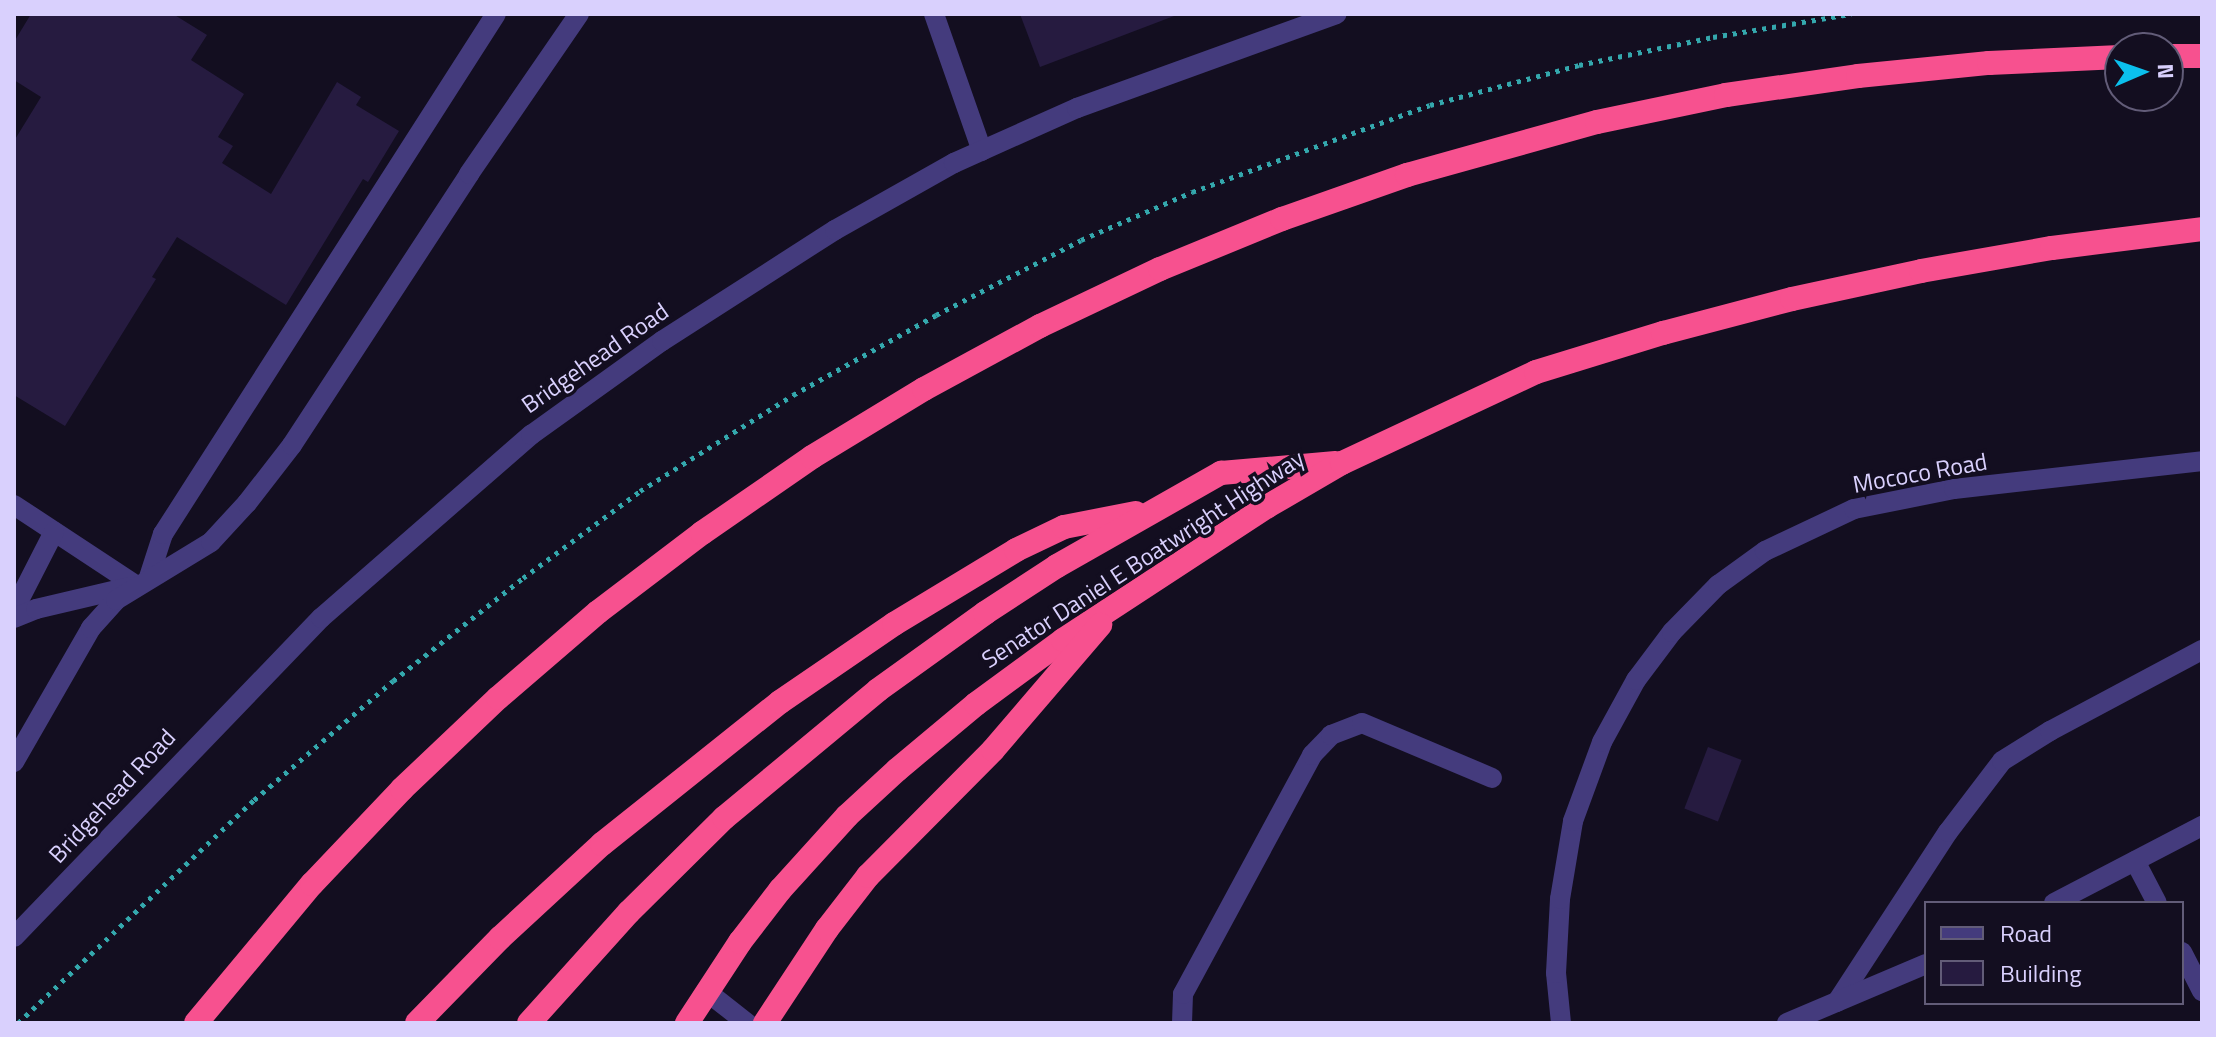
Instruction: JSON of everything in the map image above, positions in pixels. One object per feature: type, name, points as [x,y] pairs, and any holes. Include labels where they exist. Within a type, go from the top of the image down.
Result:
[{"type":"highway","points":[[196,1023],[312,884],[402,789],[498,698],[587,621],[702,533],[812,457],[924,389],[1040,326],[1220,243],[1331,201],[1457,160],[1597,122],[1726,95],[1858,76],[1989,63],[2104,58]]},
{"type":"highway","name":"Senator Daniel E Boatwright Highway","points":[[687,1023],[706,991],[780,890],[871,793],[985,697],[1118,603],[1268,506],[1342,463],[1536,372],[1792,299],[2000,257],[2202,229]]},
{"type":"highway","name":"Senator Daniel E Boatwright Highway","points":[[529,1023],[676,864],[826,731],[985,613],[1153,510],[1221,473],[1342,463]]},
{"type":"highway","name":"Senator Daniel E Boatwright Highway","points":[[417,1023],[500,938],[623,825],[744,728],[854,650],[1005,556],[1052,532],[1153,510]]},
{"type":"highway","points":[[765,1023],[827,929],[868,876],[993,750],[1118,603]]},
{"type":"street","points":[[143,581],[163,534],[496,14]]},
{"type":"street","points":[[14,762],[91,628],[116,600],[211,542],[247,503],[314,412],[469,174],[579,14]]},
{"type":"street","points":[[934,14],[982,151]]},
{"type":"street","name":"Bridgehead Road","points":[[14,937],[321,618],[531,435],[662,341],[822,238],[982,151],[1077,108],[1336,14]]},
{"type":"street","name":"Mococo Road","points":[[1561,1023],[1556,973],[1560,899],[1573,821],[1602,742],[1636,680],[1672,632],[1718,585],[1765,551],[1854,509],[1954,489],[2202,461]]},
{"type":"street","points":[[14,505],[54,532],[143,581]]},
{"type":"street","points":[[14,610],[54,532]]},
{"type":"street","points":[[14,618],[36,609],[143,581]]},
{"type":"street","points":[[1837,1002],[1955,821],[2002,761],[2050,731],[2202,650]]},
{"type":"street","points":[[1182,1023],[1183,994],[1312,755],[1331,735],[1362,723],[1492,778]]},
{"type":"street","points":[[2058,901],[2202,826]]},
{"type":"street","points":[[2135,861],[2156,901]]},
{"type":"street","points":[[2184,956],[2202,991]]},
{"type":"street","points":[[1787,1023],[1924,965]]},
{"type":"street","points":[[706,991],[747,1023]]},
{"type":"building","points":[[31,14],[173,14],[207,35],[191,60],[244,94],[218,137],[233,146],[222,163],[271,194],[337,82],[361,97],[356,105],[399,131],[368,182],[363,179],[286,305],[177,237],[152,277],[156,279],[65,426],[14,395],[14,141],[41,97],[14,80],[14,42]]},
{"type":"building","points":[[1020,14],[1173,14],[1174,16],[1040,67]]},
{"type":"building","points":[[1708,747],[1742,760],[1718,822],[1684,809]]}]
